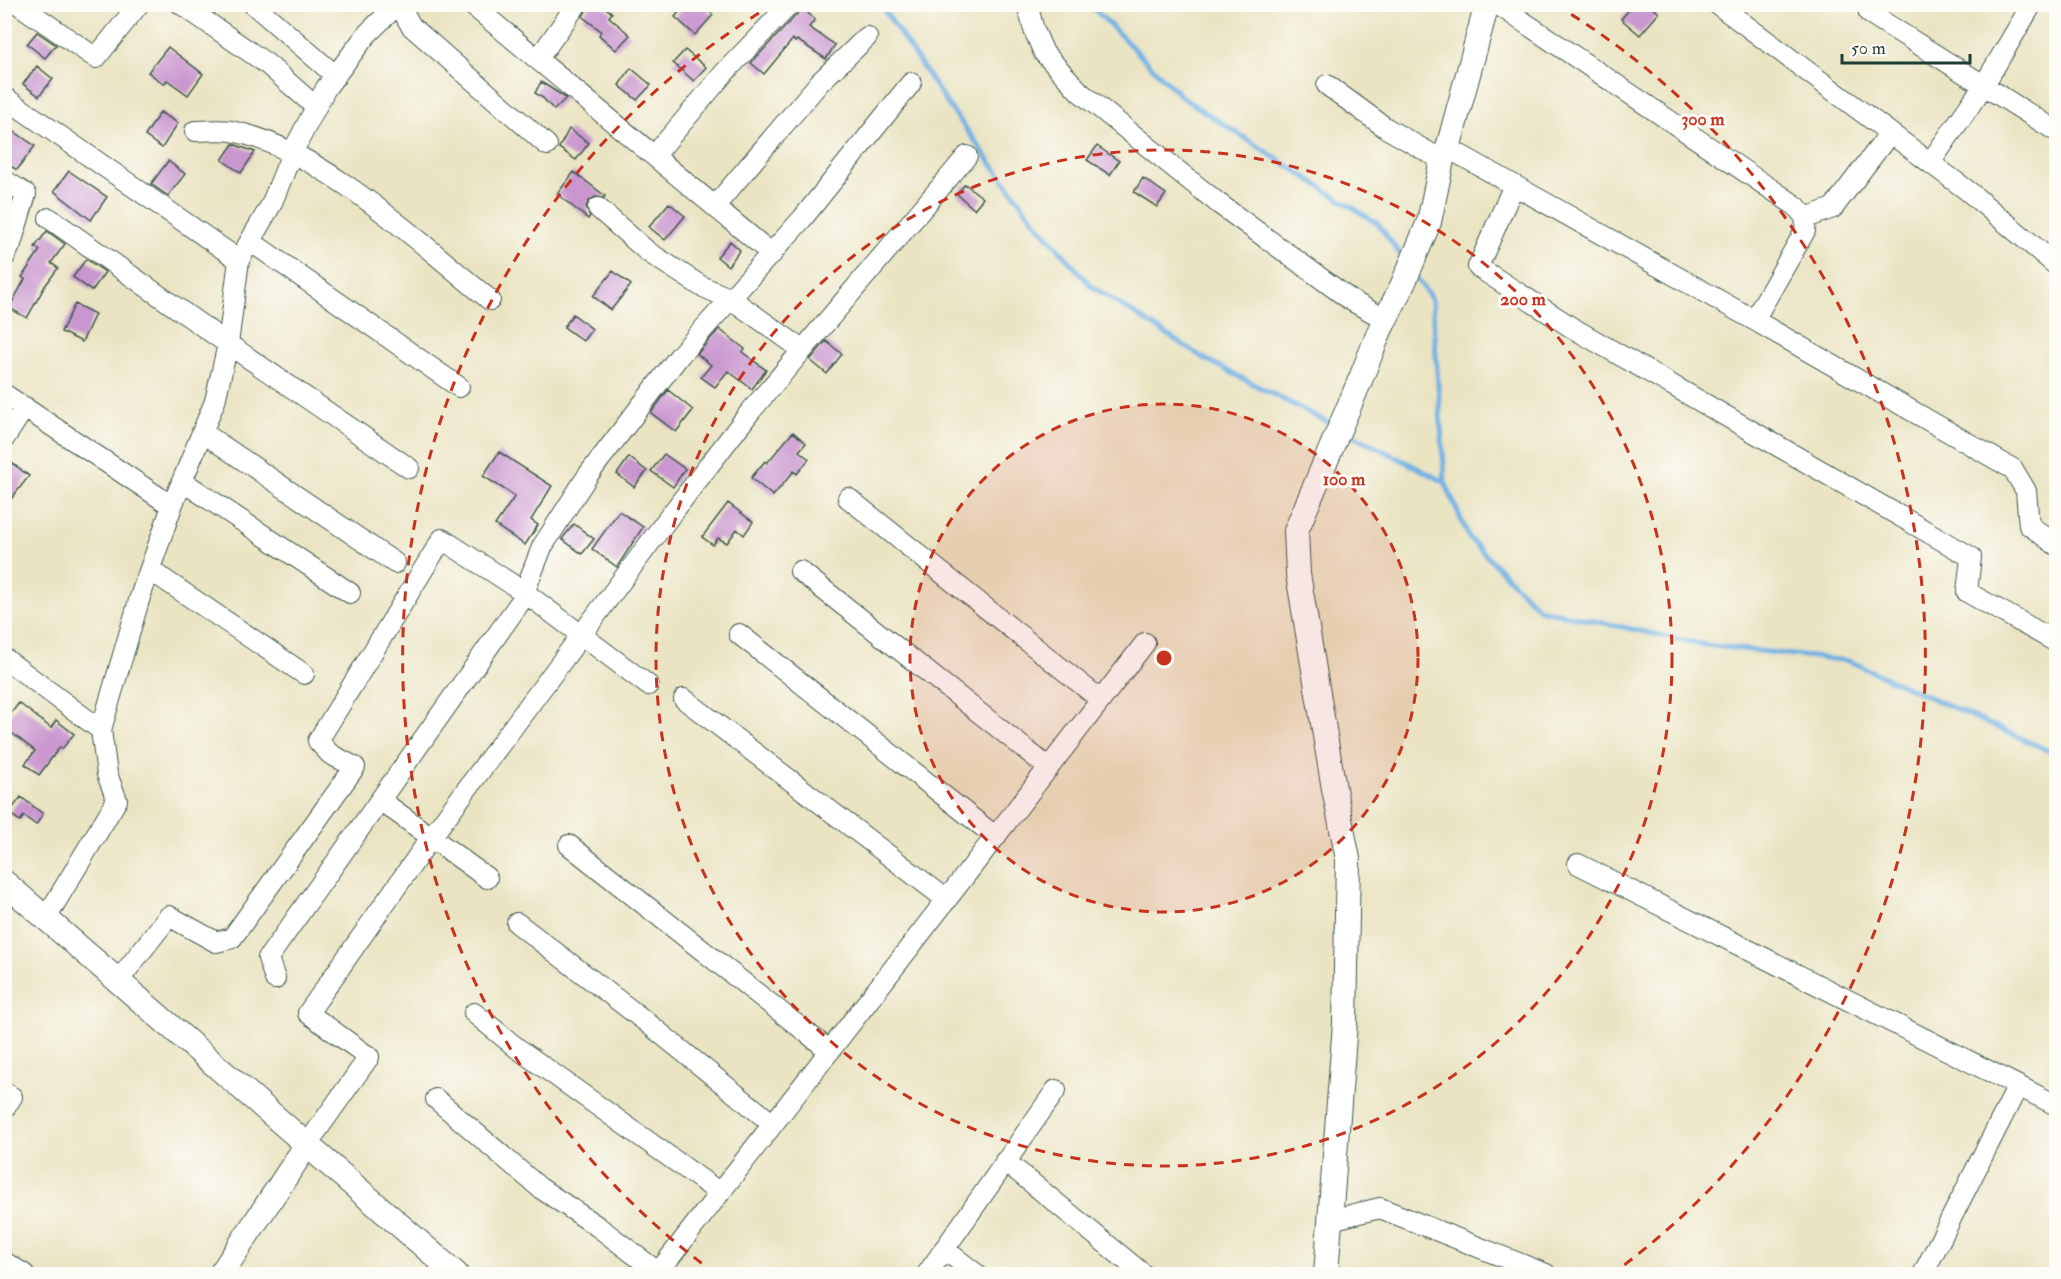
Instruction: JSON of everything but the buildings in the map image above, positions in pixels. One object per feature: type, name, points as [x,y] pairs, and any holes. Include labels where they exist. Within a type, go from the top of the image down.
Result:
[{"type":"street","points":[[18,4],[96,58],[139,4]]},
{"type":"street","points":[[181,4],[267,64],[316,107]]},
{"type":"street","points":[[253,4],[336,76]]},
{"type":"street","points":[[46,918],[117,800],[107,774],[101,730],[120,659],[172,506],[215,401],[228,344],[239,260],[271,205],[292,153],[316,107],[336,76],[367,34],[398,4],[411,26],[547,145]]},
{"type":"street","points":[[471,4],[772,254]]},
{"type":"street","points":[[538,59],[577,4]]},
{"type":"street","points":[[654,156],[725,72],[790,4]]},
{"type":"street","points":[[1027,4],[1034,30],[1044,53],[1080,92],[1218,203],[1352,301],[1385,319]]},
{"type":"street","points":[[1326,1275],[1345,1023],[1348,859],[1298,574],[1296,531],[1385,319],[1403,284],[1429,222],[1445,154],[1487,4]]},
{"type":"street","points":[[1497,4],[1796,206],[1806,218],[1805,231],[1754,320]]},
{"type":"street","points":[[1717,4],[1968,191],[2056,265]]},
{"type":"street","points":[[1930,163],[1984,85],[2032,4]]},
{"type":"street","points":[[1869,13],[2056,131]]},
{"type":"street","points":[[715,206],[820,82],[867,36]]},
{"type":"street","points":[[275,979],[268,958],[520,601],[542,547],[588,475],[680,355],[772,254],[911,83]]},
{"type":"street","points":[[1327,85],[1386,128],[1514,185],[2013,469],[2026,491],[2029,525],[2056,545]]},
{"type":"street","points":[[4,97],[239,260]]},
{"type":"street","points":[[195,131],[231,131],[265,141],[328,173],[381,211],[490,300]]},
{"type":"street","points":[[1806,218],[1833,208],[1890,133]]},
{"type":"street","points":[[221,1275],[306,1146],[369,1057],[308,1013],[432,836],[750,412],[967,156]]},
{"type":"street","points":[[4,180],[26,194],[11,244],[4,258]]},
{"type":"street","points":[[1514,185],[1478,267],[1571,327],[1971,557],[1967,592],[2056,642]]},
{"type":"street","points":[[598,208],[648,252],[701,286],[731,299],[803,350]]},
{"type":"street","points":[[49,218],[409,468]]},
{"type":"street","points":[[250,241],[459,387]]},
{"type":"street","points":[[4,394],[172,506]]},
{"type":"street","points":[[4,439],[25,407]]},
{"type":"street","points":[[202,432],[395,562]]},
{"type":"street","points":[[182,481],[350,593]]},
{"type":"street","points":[[848,498],[1101,700]]},
{"type":"street","points":[[118,981],[169,916],[216,942],[232,938],[355,767],[330,754],[318,741],[442,539],[524,592],[648,685]]},
{"type":"street","points":[[150,570],[304,674]]},
{"type":"street","points":[[801,571],[1049,768]]},
{"type":"street","points":[[740,634],[996,837]]},
{"type":"street","points":[[436,1099],[540,1188],[597,1226],[658,1274],[1145,643]]},
{"type":"street","points":[[4,658],[101,730]]},
{"type":"street","points":[[684,699],[947,900]]},
{"type":"street","points":[[380,800],[487,878]]},
{"type":"street","points":[[569,845],[830,1051]]},
{"type":"street","points":[[1578,864],[2056,1105]]},
{"type":"street","points":[[4,882],[456,1275]]},
{"type":"street","points":[[517,923],[645,1020],[774,1124]]},
{"type":"street","points":[[474,1013],[517,1048],[720,1193]]},
{"type":"street","points":[[1923,1275],[2018,1086]]},
{"type":"street","points":[[927,1275],[1056,1090]]},
{"type":"street","points":[[4,1092],[12,1098],[4,1109]]},
{"type":"street","points":[[1005,1161],[1143,1275]]},
{"type":"street","points":[[1330,1220],[1380,1208],[1546,1275]]},
{"type":"street","points":[[944,1249],[976,1275]]},
{"type":"street","points":[[4,1262],[24,1275]]},
{"type":"waterway","points":[[880,4],[946,102],[1033,219],[1091,286],[1205,359],[1333,425]]},
{"type":"waterway","points":[[1089,4],[1183,98],[1378,224],[1405,261]]},
{"type":"waterway","points":[[1414,274],[1432,300],[1445,482]]},
{"type":"waterway","points":[[1347,432],[1445,482],[1469,538],[1539,609],[1705,645],[1849,661],[2056,754]]}]
